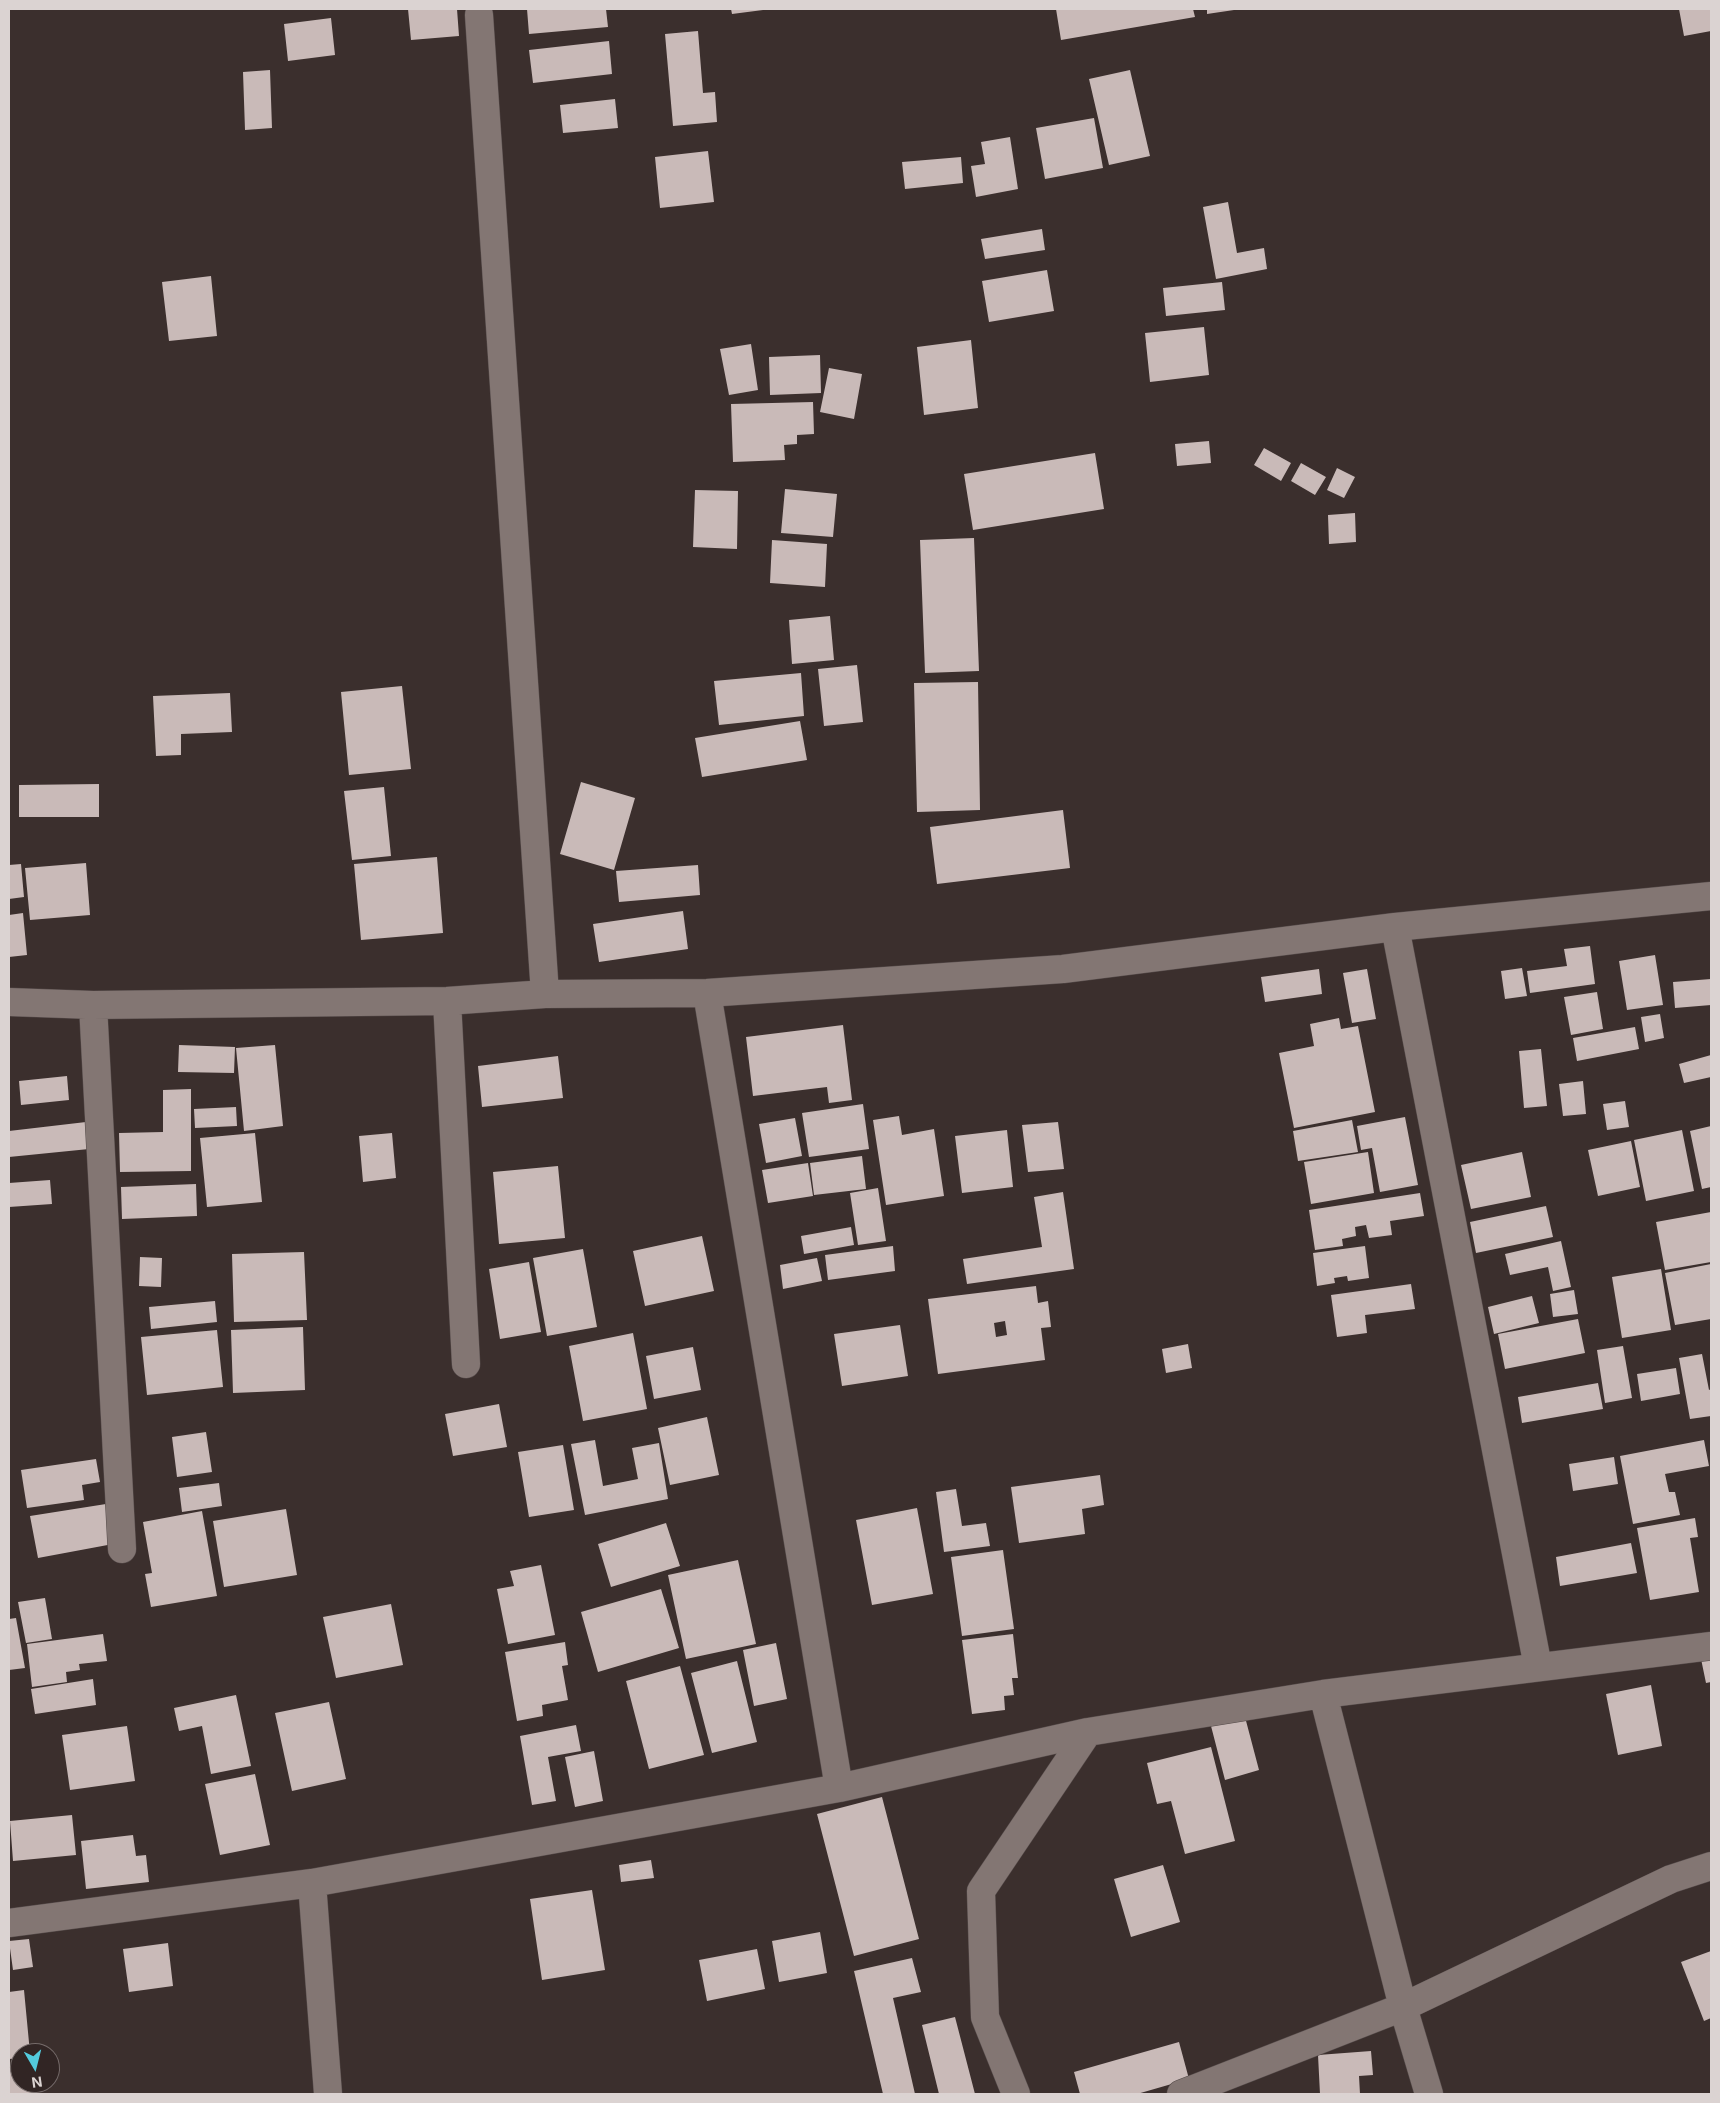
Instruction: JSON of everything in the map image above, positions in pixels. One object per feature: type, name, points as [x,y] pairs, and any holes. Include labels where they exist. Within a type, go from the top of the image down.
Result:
[{"type":"street","points":[[479,16],[545,994]]},
{"type":"street","points":[[9,1002],[93,1005],[447,1001],[545,994],[707,993],[1063,969],[1395,927],[1711,896]]},
{"type":"street","points":[[1395,927],[1538,1667]]},
{"type":"street","points":[[707,993],[838,1788]]},
{"type":"street","points":[[447,1001],[466,1364]]},
{"type":"street","points":[[93,1005],[122,1549]]},
{"type":"street","points":[[9,1923],[312,1883],[838,1788],[1088,1732],[1323,1694],[1711,1646]]},
{"type":"street","points":[[1323,1694],[1403,2007],[1429,2094]]},
{"type":"street","points":[[1016,2094],[985,2017],[981,1891],[1088,1732]]},
{"type":"street","points":[[1181,2094],[1403,2007],[1671,1879],[1711,1866]]},
{"type":"street","points":[[312,1883],[328,2094]]},
{"type":"building","points":[[408,9],[457,9],[459,36],[411,40]]},
{"type":"building","points":[[527,9],[606,9],[608,27],[529,34]]},
{"type":"building","points":[[731,9],[763,9],[763,10],[732,14]]},
{"type":"building","points":[[1056,9],[1193,9],[1195,17],[1061,40]]},
{"type":"building","points":[[1207,9],[1233,9],[1234,10],[1207,14]]},
{"type":"building","points":[[1679,9],[1711,9],[1711,31],[1684,36]]},
{"type":"building","points":[[331,18],[335,55],[288,61],[284,24]]},
{"type":"building","points":[[698,31],[703,93],[715,92],[717,122],[673,126],[665,34]]},
{"type":"building","points":[[609,41],[612,74],[533,83],[529,50]]},
{"type":"building","points":[[270,70],[272,128],[245,130],[243,72]]},
{"type":"building","points":[[1130,70],[1150,156],[1109,165],[1089,79]]},
{"type":"building","points":[[615,99],[618,128],[563,133],[560,105]]},
{"type":"building","points":[[1094,118],[1103,168],[1045,179],[1036,128]]},
{"type":"building","points":[[1010,137],[1018,189],[976,197],[971,166],[985,164],[981,142]]},
{"type":"building","points":[[708,151],[714,202],[660,208],[655,157]]},
{"type":"building","points":[[961,157],[963,183],[905,189],[902,162]]},
{"type":"building","points":[[1228,202],[1237,253],[1264,248],[1267,269],[1216,279],[1203,207]]},
{"type":"building","points":[[1042,229],[1045,250],[985,259],[981,239]]},
{"type":"building","points":[[1047,270],[1054,311],[989,322],[982,281]]},
{"type":"building","points":[[211,276],[217,336],[169,341],[162,282]]},
{"type":"building","points":[[1222,282],[1225,310],[1166,316],[1163,288]]},
{"type":"building","points":[[1204,327],[1209,375],[1150,382],[1145,333]]},
{"type":"building","points":[[971,340],[978,408],[924,415],[917,347]]},
{"type":"building","points":[[751,344],[758,390],[729,395],[720,349]]},
{"type":"building","points":[[820,355],[821,393],[770,395],[769,357]]},
{"type":"building","points":[[829,368],[862,374],[854,419],[820,412]]},
{"type":"building","points":[[813,402],[814,434],[797,435],[797,444],[784,445],[785,460],[733,462],[731,404]]},
{"type":"building","points":[[1209,441],[1211,463],[1177,466],[1175,444]]},
{"type":"building","points":[[1264,448],[1291,463],[1281,481],[1254,465]]},
{"type":"building","points":[[1095,453],[1104,509],[973,530],[964,474]]},
{"type":"building","points":[[1301,463],[1326,477],[1315,495],[1291,481]]},
{"type":"building","points":[[1337,468],[1355,477],[1344,498],[1327,490]]},
{"type":"building","points":[[785,489],[837,494],[833,537],[781,533]]},
{"type":"building","points":[[695,490],[738,491],[737,549],[693,547]]},
{"type":"building","points":[[1355,513],[1356,542],[1329,544],[1328,515]]},
{"type":"building","points":[[974,538],[979,671],[925,673],[920,540]]},
{"type":"building","points":[[772,540],[827,544],[825,587],[770,583]]},
{"type":"building","points":[[830,616],[834,660],[792,664],[789,620]]},
{"type":"building","points":[[857,665],[863,722],[824,726],[818,669]]},
{"type":"building","points":[[801,673],[804,716],[719,725],[714,681]]},
{"type":"building","points":[[978,682],[980,810],[917,812],[914,683]]},
{"type":"building","points":[[402,686],[411,769],[349,775],[341,692]]},
{"type":"building","points":[[230,693],[232,732],[181,734],[181,755],[156,756],[153,696]]},
{"type":"building","points":[[800,721],[807,760],[702,777],[695,738]]},
{"type":"building","points":[[581,782],[635,798],[614,870],[560,854]]},
{"type":"building","points":[[99,784],[99,817],[19,817],[19,785]]},
{"type":"building","points":[[384,787],[391,856],[352,860],[344,791]]},
{"type":"building","points":[[1063,810],[1070,868],[937,884],[930,827]]},
{"type":"building","points":[[437,857],[443,933],[361,940],[354,864]]},
{"type":"building","points":[[86,863],[90,915],[30,920],[25,868]]},
{"type":"building","points":[[21,864],[24,897],[9,899],[9,865]]},
{"type":"building","points":[[698,865],[700,895],[619,902],[616,871]]},
{"type":"building","points":[[683,911],[688,949],[599,962],[593,924]]},
{"type":"building","points":[[23,913],[27,955],[9,957],[9,915]]},
{"type":"building","points":[[1590,946],[1595,984],[1530,993],[1527,971],[1567,966],[1564,949]]},
{"type":"building","points":[[1655,955],[1663,1005],[1627,1010],[1619,961]]},
{"type":"building","points":[[1522,968],[1527,996],[1505,999],[1501,971]]},
{"type":"building","points":[[1319,969],[1322,994],[1265,1002],[1261,977]]},
{"type":"building","points":[[1367,969],[1376,1019],[1352,1023],[1343,973]]},
{"type":"building","points":[[1711,979],[1711,1005],[1675,1008],[1673,982]]},
{"type":"building","points":[[1597,992],[1603,1029],[1571,1035],[1564,997]]},
{"type":"building","points":[[1660,1014],[1664,1038],[1645,1042],[1641,1017]]},
{"type":"building","points":[[1339,1018],[1341,1029],[1358,1026],[1375,1112],[1294,1128],[1279,1053],[1314,1046],[1310,1024]]},
{"type":"building","points":[[843,1025],[852,1100],[829,1103],[827,1087],[753,1096],[746,1037]]},
{"type":"building","points":[[1635,1027],[1639,1049],[1577,1061],[1573,1038]]},
{"type":"building","points":[[179,1045],[235,1047],[234,1073],[178,1072]]},
{"type":"building","points":[[275,1045],[283,1126],[244,1131],[236,1048]]},
{"type":"building","points":[[1541,1049],[1547,1106],[1524,1108],[1519,1051]]},
{"type":"building","points":[[1711,1055],[1711,1077],[1684,1083],[1679,1064]]},
{"type":"building","points":[[558,1056],[563,1098],[482,1107],[478,1066]]},
{"type":"building","points":[[67,1076],[69,1100],[21,1105],[19,1081]]},
{"type":"building","points":[[1583,1081],[1586,1114],[1563,1116],[1559,1084]]},
{"type":"building","points":[[191,1089],[191,1171],[120,1172],[119,1133],[163,1132],[163,1090]]},
{"type":"building","points":[[1625,1101],[1629,1127],[1607,1130],[1603,1104]]},
{"type":"building","points":[[863,1104],[869,1149],[809,1157],[802,1113]]},
{"type":"building","points":[[236,1107],[237,1126],[195,1128],[194,1109]]},
{"type":"building","points":[[899,1116],[902,1135],[934,1129],[944,1196],[886,1205],[873,1120]]},
{"type":"building","points":[[1405,1117],[1418,1185],[1380,1192],[1372,1148],[1361,1150],[1357,1126]]},
{"type":"building","points":[[795,1118],[802,1156],[766,1163],[759,1124]]},
{"type":"building","points":[[1352,1120],[1358,1152],[1298,1161],[1293,1131]]},
{"type":"building","points":[[86,1122],[89,1149],[9,1157],[9,1131]]},
{"type":"building","points":[[1058,1122],[1064,1169],[1028,1172],[1022,1125]]},
{"type":"building","points":[[1711,1126],[1711,1187],[1702,1189],[1690,1131]]},
{"type":"building","points":[[1007,1130],[1013,1187],[962,1193],[955,1136]]},
{"type":"building","points":[[1682,1130],[1694,1191],[1646,1201],[1634,1140]]},
{"type":"building","points":[[255,1133],[262,1202],[207,1207],[200,1138]]},
{"type":"building","points":[[392,1133],[396,1178],[363,1182],[359,1136]]},
{"type":"building","points":[[1631,1141],[1640,1187],[1598,1196],[1588,1150]]},
{"type":"building","points":[[1368,1152],[1374,1193],[1311,1204],[1304,1162]]},
{"type":"building","points":[[1522,1152],[1531,1197],[1471,1209],[1461,1165]]},
{"type":"building","points":[[862,1156],[866,1189],[814,1195],[810,1163]]},
{"type":"building","points":[[808,1163],[813,1196],[768,1203],[762,1170]]},
{"type":"building","points":[[558,1166],[565,1238],[499,1244],[493,1172]]},
{"type":"building","points":[[50,1180],[52,1204],[9,1207],[9,1183]]},
{"type":"building","points":[[196,1184],[197,1216],[122,1219],[121,1187]]},
{"type":"building","points":[[878,1188],[886,1241],[858,1245],[850,1193]]},
{"type":"building","points":[[1063,1192],[1074,1269],[967,1284],[963,1259],[1042,1247],[1034,1197]]},
{"type":"building","points":[[1420,1193],[1424,1216],[1390,1221],[1392,1235],[1369,1238],[1366,1225],[1355,1227],[1356,1236],[1342,1239],[1343,1246],[1315,1250],[1309,1210]]},
{"type":"building","points":[[1546,1206],[1553,1237],[1476,1253],[1470,1222]]},
{"type":"building","points":[[1711,1212],[1711,1262],[1665,1270],[1656,1222]]},
{"type":"building","points":[[851,1227],[854,1245],[804,1254],[801,1236]]},
{"type":"building","points":[[702,1236],[714,1291],[645,1306],[633,1251]]},
{"type":"building","points":[[1561,1241],[1571,1287],[1553,1291],[1548,1267],[1510,1275],[1505,1254]]},
{"type":"building","points":[[893,1246],[895,1271],[828,1280],[825,1255]]},
{"type":"building","points":[[1365,1246],[1369,1278],[1348,1281],[1347,1276],[1334,1278],[1335,1283],[1317,1286],[1313,1253]]},
{"type":"building","points":[[583,1249],[597,1327],[547,1336],[533,1258]]},
{"type":"building","points":[[304,1252],[307,1320],[234,1322],[232,1254]]},
{"type":"building","points":[[140,1257],[162,1258],[161,1287],[139,1286]]},
{"type":"building","points":[[817,1258],[822,1281],[783,1289],[780,1265]]},
{"type":"building","points":[[529,1262],[541,1332],[500,1339],[489,1269]]},
{"type":"building","points":[[1711,1264],[1711,1319],[1675,1325],[1665,1273]]},
{"type":"building","points":[[1661,1269],[1671,1330],[1622,1338],[1612,1277]]},
{"type":"building","points":[[1411,1284],[1415,1309],[1365,1315],[1367,1333],[1337,1337],[1331,1295]]},
{"type":"building","points":[[1036,1286],[1038,1303],[1048,1301],[1051,1327],[1041,1328],[1045,1360],[938,1374],[928,1299]],"holes":[[[1005,1321],[1007,1335],[996,1337],[994,1323]]]},
{"type":"building","points":[[1574,1290],[1578,1314],[1553,1317],[1550,1294]]},
{"type":"building","points":[[1532,1296],[1539,1323],[1494,1334],[1488,1307]]},
{"type":"building","points":[[215,1301],[217,1322],[151,1329],[149,1307]]},
{"type":"building","points":[[1578,1319],[1585,1353],[1505,1369],[1498,1334]]},
{"type":"building","points":[[900,1325],[908,1376],[842,1386],[834,1334]]},
{"type":"building","points":[[303,1327],[305,1390],[233,1393],[231,1330]]},
{"type":"building","points":[[217,1330],[223,1387],[147,1395],[141,1337]]},
{"type":"building","points":[[633,1333],[647,1409],[583,1421],[569,1346]]},
{"type":"building","points":[[1188,1344],[1192,1368],[1166,1373],[1162,1349]]},
{"type":"building","points":[[1623,1346],[1632,1398],[1605,1403],[1597,1350]]},
{"type":"building","points":[[693,1347],[701,1390],[654,1399],[646,1356]]},
{"type":"building","points":[[1702,1354],[1709,1390],[1711,1389],[1711,1416],[1690,1419],[1679,1358]]},
{"type":"building","points":[[1676,1368],[1680,1394],[1641,1401],[1637,1374]]},
{"type":"building","points":[[1598,1383],[1603,1409],[1522,1423],[1518,1397]]},
{"type":"building","points":[[499,1404],[507,1447],[453,1456],[445,1414]]},
{"type":"building","points":[[707,1417],[719,1475],[670,1485],[658,1428]]},
{"type":"building","points":[[206,1432],[212,1472],[177,1477],[172,1437]]},
{"type":"building","points":[[595,1440],[603,1486],[638,1479],[632,1448],[659,1443],[668,1499],[585,1515],[571,1444]]},
{"type":"building","points":[[1704,1440],[1709,1466],[1665,1474],[1669,1492],[1675,1492],[1680,1515],[1633,1524],[1620,1456]]},
{"type":"building","points":[[563,1445],[574,1510],[529,1517],[518,1452]]},
{"type":"building","points":[[1614,1457],[1618,1484],[1573,1491],[1569,1464]]},
{"type":"building","points":[[96,1459],[100,1482],[82,1485],[84,1500],[27,1508],[21,1470]]},
{"type":"building","points":[[1100,1475],[1104,1505],[1082,1509],[1085,1534],[1019,1543],[1011,1487]]},
{"type":"building","points":[[219,1483],[222,1506],[182,1512],[179,1488]]},
{"type":"building","points":[[956,1489],[962,1526],[986,1523],[990,1546],[944,1552],[936,1492]]},
{"type":"building","points":[[106,1504],[113,1544],[38,1558],[30,1516]]},
{"type":"building","points":[[917,1508],[933,1594],[872,1605],[856,1520]]},
{"type":"building","points":[[286,1509],[297,1575],[224,1587],[213,1521]]},
{"type":"building","points":[[202,1511],[217,1596],[151,1607],[145,1574],[152,1573],[143,1522]]},
{"type":"building","points":[[1695,1518],[1698,1537],[1690,1538],[1699,1592],[1650,1600],[1637,1528]]},
{"type":"building","points":[[666,1523],[680,1566],[611,1587],[598,1544]]},
{"type":"building","points":[[1631,1543],[1637,1573],[1560,1586],[1556,1557]]},
{"type":"building","points":[[1003,1550],[1014,1629],[962,1636],[951,1557]]},
{"type":"building","points":[[738,1560],[756,1644],[686,1659],[668,1575]]},
{"type":"building","points":[[541,1565],[555,1635],[508,1644],[497,1589],[514,1586],[510,1571]]},
{"type":"building","points":[[661,1589],[679,1648],[598,1672],[581,1612]]},
{"type":"building","points":[[45,1598],[52,1639],[26,1643],[18,1602]]},
{"type":"building","points":[[391,1604],[403,1665],[336,1678],[323,1617]]},
{"type":"building","points":[[16,1618],[25,1668],[9,1670],[9,1619]]},
{"type":"building","points":[[103,1634],[107,1661],[79,1664],[80,1670],[66,1672],[67,1682],[32,1687],[27,1644]]},
{"type":"building","points":[[1013,1634],[1018,1678],[1012,1678],[1014,1695],[1004,1696],[1005,1710],[972,1714],[962,1640]]},
{"type":"building","points":[[565,1642],[568,1665],[562,1666],[568,1700],[542,1705],[543,1716],[517,1721],[505,1652]]},
{"type":"building","points":[[776,1643],[787,1699],[754,1706],[743,1650]]},
{"type":"building","points":[[1711,1652],[1711,1682],[1706,1683],[1700,1654]]},
{"type":"building","points":[[737,1661],[757,1742],[712,1753],[691,1673]]},
{"type":"building","points":[[680,1666],[704,1755],[649,1769],[626,1681]]},
{"type":"building","points":[[93,1679],[96,1705],[35,1714],[31,1689]]},
{"type":"building","points":[[1651,1685],[1662,1746],[1618,1755],[1606,1694]]},
{"type":"building","points":[[236,1695],[251,1766],[211,1774],[202,1726],[179,1731],[174,1708]]},
{"type":"building","points":[[329,1702],[346,1779],[292,1791],[275,1713]]},
{"type":"building","points":[[1245,1717],[1259,1770],[1225,1780],[1211,1726]]},
{"type":"building","points":[[576,1725],[581,1751],[548,1757],[556,1801],[532,1805],[520,1736]]},
{"type":"building","points":[[127,1726],[135,1781],[70,1790],[62,1735]]},
{"type":"building","points":[[1211,1747],[1235,1841],[1185,1854],[1171,1801],[1157,1804],[1147,1763]]},
{"type":"building","points":[[594,1751],[603,1801],[575,1807],[565,1757]]},
{"type":"building","points":[[255,1774],[270,1845],[220,1855],[205,1784]]},
{"type":"building","points":[[882,1797],[919,1939],[854,1956],[817,1814]]},
{"type":"building","points":[[72,1815],[76,1855],[13,1861],[10,1821]]},
{"type":"building","points":[[133,1835],[136,1856],[146,1855],[149,1882],[86,1889],[81,1841]]},
{"type":"building","points":[[651,1860],[654,1878],[621,1882],[619,1865]]},
{"type":"building","points":[[1163,1865],[1180,1922],[1131,1937],[1114,1879]]},
{"type":"building","points":[[592,1890],[605,1970],[542,1980],[530,1899]]},
{"type":"building","points":[[820,1932],[827,1973],[779,1982],[772,1941]]},
{"type":"building","points":[[29,1939],[33,1967],[13,1970],[9,1941]]},
{"type":"building","points":[[168,1943],[173,1986],[129,1992],[123,1949]]},
{"type":"building","points":[[757,1949],[765,1989],[707,2001],[699,1960]]},
{"type":"building","points":[[1711,1951],[1711,2018],[1704,2021],[1681,1962]]},
{"type":"building","points":[[912,1958],[921,1992],[893,1998],[915,2094],[883,2094],[854,1971]]},
{"type":"building","points":[[24,1990],[29,2043],[10,2043],[9,2059],[9,1992]]},
{"type":"building","points":[[955,2017],[975,2094],[939,2094],[922,2025]]},
{"type":"building","points":[[1179,2042],[1189,2079],[1137,2094],[1080,2094],[1074,2072]]},
{"type":"building","points":[[1371,2051],[1373,2075],[1359,2076],[1360,2094],[1320,2094],[1318,2055]]},
{"type":"building","points":[[9,2069],[10,2093],[34,2094],[9,2094]]}]
